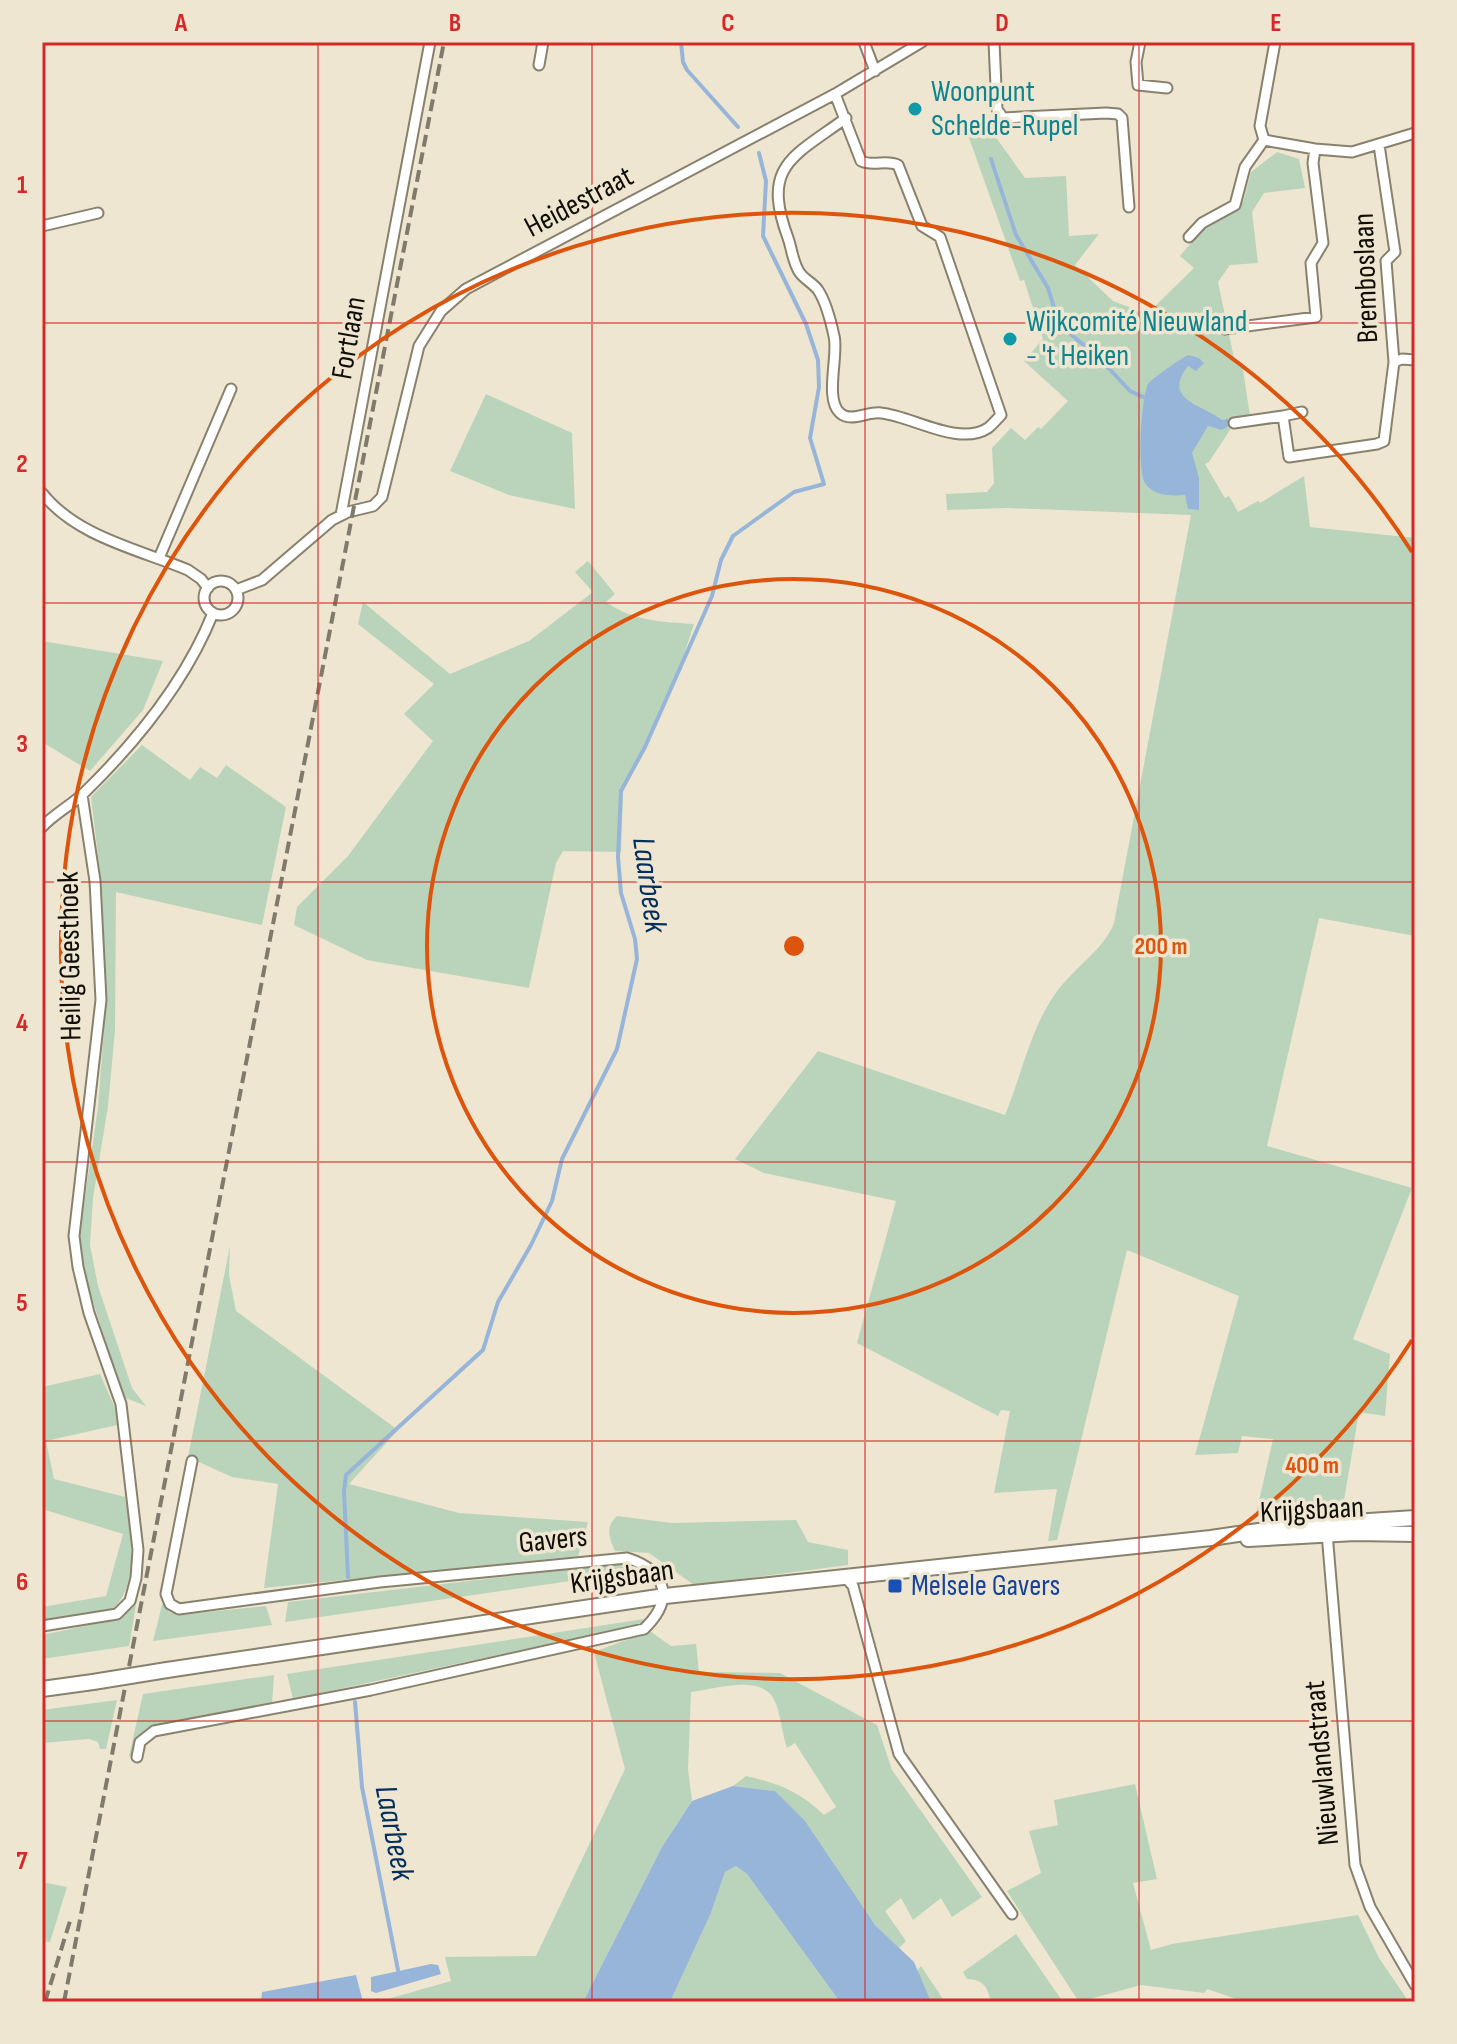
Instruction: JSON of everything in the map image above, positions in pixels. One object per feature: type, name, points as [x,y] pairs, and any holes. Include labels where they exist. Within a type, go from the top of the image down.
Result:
[{"type":"main road","name":"Krijgsbaan","points":[[42,1689],[665,1596],[1211,1538],[1257,1540],[1415,1518]]},
{"type":"main road","name":"Krijgsbaan","points":[[1326,1529],[1415,1534]]},
{"type":"street","name":"Fortlaan","points":[[341,515],[430,42]]},
{"type":"street","points":[[539,65],[543,42]]},
{"type":"street","points":[[864,42],[875,71]]},
{"type":"street","name":"Heidestraat","points":[[341,515],[378,503],[382,497],[412,367],[430,325],[466,289],[835,94],[922,42]]},
{"type":"street","points":[[994,42],[997,109],[1003,118],[1118,114],[1124,124],[1129,207]]},
{"type":"street","points":[[1140,42],[1136,62],[1138,85],[1167,88]]},
{"type":"street","points":[[1264,140],[1260,126],[1275,42]]},
{"type":"street","points":[[835,94],[846,118],[861,161],[898,165],[922,226],[940,237],[1001,415],[987,428],[948,434],[889,414],[873,412],[848,417],[838,411],[833,376],[834,335],[820,292],[800,274],[795,265],[778,212],[778,190],[784,165],[846,118]]},
{"type":"street","points":[[1264,140],[1352,152],[1415,133]]},
{"type":"street","points":[[1189,237],[1202,223],[1235,205],[1245,167],[1264,140]]},
{"type":"street","name":"Bremboslaan","points":[[1379,145],[1395,252],[1386,261],[1394,362]]},
{"type":"street","points":[[1225,329],[1316,317],[1311,263],[1323,243],[1313,163],[1315,149]]},
{"type":"street","points":[[42,226],[98,213]]},
{"type":"street","points":[[1283,416],[1289,457],[1384,441],[1394,362],[1415,360]]},
{"type":"street","points":[[159,558],[231,389]]},
{"type":"street","points":[[1234,423],[1302,412]]},
{"type":"street","points":[[42,493],[59,510],[91,532],[188,570],[201,579],[208,588],[205,604],[213,613],[227,614],[235,608],[238,599],[231,584],[220,582],[208,588]]},
{"type":"street","points":[[236,590],[262,580],[341,515]]},
{"type":"street","points":[[42,827],[54,814],[82,795],[148,723],[192,657],[213,613]]},
{"type":"street","name":"Heilig Geesthoek","points":[[42,1626],[117,1614],[130,1601],[138,1550],[121,1404],[89,1313],[74,1236],[101,1000],[95,881],[82,795]]},
{"type":"street","name":"Gavers","points":[[192,1461],[166,1594],[170,1604],[179,1609],[380,1582],[627,1558],[643,1563],[652,1571],[661,1583],[665,1596]]},
{"type":"street","name":"Nieuwlandstraat","points":[[1326,1529],[1355,1865],[1370,1907],[1415,1985]]},
{"type":"street","points":[[846,1578],[853,1586],[899,1754],[1012,1914]]},
{"type":"street","points":[[137,1757],[140,1742],[154,1731],[285,1707],[644,1629],[659,1611],[665,1596]]},
{"type":"green space","points":[[985,122],[1025,178],[1066,176],[1069,236],[1099,234],[1075,265],[1113,301],[1147,314],[1194,268],[1180,256],[1206,225],[1234,211],[1244,199],[1251,172],[1277,152],[1299,159],[1305,188],[1264,193],[1252,212],[1258,263],[1230,265],[1218,282],[1235,363],[1242,363],[1250,416],[1237,419],[1205,464],[1225,498],[1229,496],[1238,512],[1258,501],[1260,503],[1304,476],[1310,527],[1415,538],[1415,936],[1319,918],[1267,1146],[1412,1188],[1353,1339],[1390,1354],[1385,1416],[1359,1412],[1343,1506],[1256,1514],[1273,1439],[1242,1436],[1238,1453],[1195,1455],[1239,1296],[1127,1250],[1057,1540],[1048,1541],[1057,1489],[994,1493],[1010,1411],[1001,1410],[998,1416],[857,1343],[896,1201],[764,1173],[735,1159],[818,1051],[1005,1115],[1046,1008],[1062,985],[1103,942],[1114,923],[1191,515],[1007,508],[947,510],[946,494],[987,492],[994,483],[992,448],[1011,428],[1025,440],[1038,427],[1041,429],[1068,401],[1024,361],[1043,339],[1024,280],[1020,281],[968,135]]},
{"type":"green space","points":[[486,394],[572,433],[575,509],[509,495],[450,471]]},
{"type":"green space","points":[[588,561],[615,594],[606,602],[616,608],[648,619],[694,624],[674,685],[623,788],[621,852],[563,851],[556,863],[529,988],[367,960],[294,925],[297,907],[348,856],[433,741],[404,714],[434,684],[358,624],[363,602],[450,674],[529,641],[593,592],[575,572]]},
{"type":"green space","points":[[42,641],[163,661],[143,710],[90,771],[42,742]]},
{"type":"green space","points":[[142,745],[190,780],[200,767],[217,778],[226,765],[286,807],[262,925],[116,892],[115,1030],[108,1106],[93,1198],[90,1245],[98,1286],[132,1388],[146,1406],[123,1397],[85,1276],[80,1231],[98,1107],[106,1004],[102,889],[91,797]]},
{"type":"green space","points":[[230,1246],[229,1275],[236,1311],[398,1430],[349,1484],[459,1513],[588,1522],[578,1556],[264,1588],[278,1484],[232,1477],[188,1457]]},
{"type":"green space","points":[[100,1374],[115,1408],[117,1425],[46,1441],[54,1479],[125,1497],[132,1555],[128,1583],[114,1608],[42,1620],[42,1607],[106,1596],[123,1534],[42,1509],[42,1387]]},
{"type":"green space","points":[[617,1516],[672,1523],[796,1520],[808,1542],[848,1550],[848,1565],[694,1585],[649,1553],[615,1551],[609,1532]]},
{"type":"green space","points":[[625,1563],[638,1567],[640,1571],[285,1622],[288,1602]]},
{"type":"green space","points":[[163,1601],[169,1612],[179,1615],[266,1606],[272,1625],[153,1641]]},
{"type":"green space","points":[[136,1605],[129,1646],[42,1659],[42,1635],[118,1619]]},
{"type":"green space","points":[[644,1619],[642,1624],[293,1699],[287,1674]]},
{"type":"green space","points":[[650,1631],[671,1646],[696,1644],[699,1672],[780,1673],[877,1725],[892,1770],[982,1897],[952,1917],[941,1898],[913,1920],[901,1898],[885,1911],[906,1941],[899,1948],[875,1925],[775,1791],[733,1786],[746,1776],[788,1790],[807,1800],[824,1815],[836,1807],[795,1743],[787,1748],[778,1709],[771,1694],[752,1685],[691,1692],[688,1769],[692,1801],[662,1847],[583,2002],[377,2002],[451,1981],[445,1957],[536,1956],[625,1769],[594,1652]]},
{"type":"green space","points":[[274,1675],[272,1704],[151,1726],[139,1738],[136,1757],[129,1756],[143,1694]]},
{"type":"green space","points":[[117,1700],[106,1749],[100,1749],[98,1742],[89,1739],[42,1743],[42,1710]]},
{"type":"green space","points":[[1135,1784],[1157,1879],[1133,1883],[1151,1950],[1172,1944],[1358,1915],[1379,1958],[1409,2002],[1245,2002],[1207,1989],[1204,1993],[1141,1985],[1079,2002],[1007,1891],[1041,1873],[1029,1831],[1058,1825],[1054,1800]]},
{"type":"green space","points":[[736,1866],[747,1874],[840,2002],[670,2002],[711,1913],[725,1872]]},
{"type":"green space","points":[[42,1882],[67,1887],[50,1942],[42,1941]]},
{"type":"green space","points":[[1016,1934],[1063,2002],[991,2002],[984,1985],[967,1979],[963,1972]]},
{"type":"green space","points":[[921,1966],[945,2002],[929,2000],[917,1971]]},
{"type":"water","points":[[1188,355],[1204,363],[1196,371],[1188,366],[1181,377],[1179,387],[1182,394],[1222,420],[1228,419],[1230,425],[1222,430],[1208,426],[1192,453],[1199,478],[1199,510],[1188,509],[1185,495],[1163,494],[1148,487],[1141,464],[1142,418],[1148,384]]},
{"type":"water","points":[[733,1786],[775,1791],[805,1821],[875,1925],[914,1962],[931,2002],[840,2002],[747,1874],[736,1866],[725,1872],[711,1913],[670,2002],[583,2002],[662,1847],[692,1801]]},
{"type":"water","points":[[438,1965],[441,1974],[376,1993],[371,1991],[371,1977]]},
{"type":"water","points":[[356,1975],[363,2002],[261,2002],[262,1992]]},
{"type":"waterway","name":"Laarbeek","points":[[681,42],[687,70],[738,127]]},
{"type":"waterway","name":"Laarbeek","points":[[348,1577],[346,1475],[483,1350],[498,1302],[552,1201],[562,1159],[617,1049],[637,959],[635,939],[621,893],[618,857],[621,791],[645,747],[712,596],[721,560],[733,536],[794,492],[824,484],[810,438],[819,387],[818,360],[806,324],[763,236],[766,181],[759,153]]},
{"type":"waterway","points":[[991,159],[1016,235],[1048,288],[1056,314],[1066,330],[1101,360],[1130,391],[1143,397]]},
{"type":"waterway","name":"Laarbeek","points":[[355,1702],[362,1787],[398,1970]]},
{"type":"railway","points":[[64,2002],[444,42]]},
{"type":"railway","points":[[45,2002],[70,1921]]},
{"type":"place","name":"Woonpunt Schelde-Rupel","points":[[915,109]]},
{"type":"place","name":"Wijkcomité Nieuwland - 't Heiken","points":[[1010,339]]},
{"type":"place","name":"Melsele Gavers","points":[[895,1586]]}]
